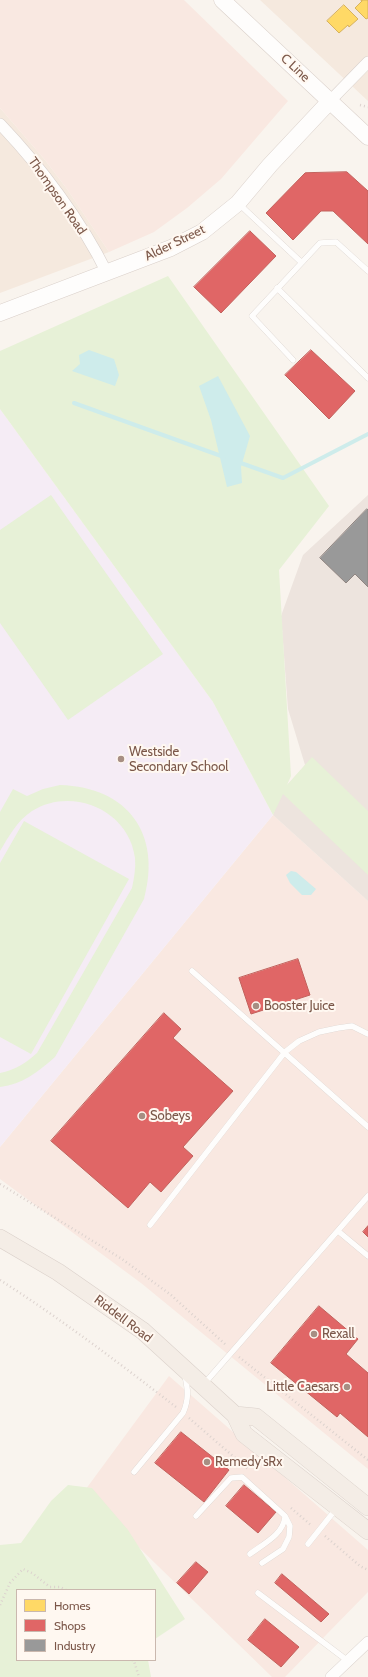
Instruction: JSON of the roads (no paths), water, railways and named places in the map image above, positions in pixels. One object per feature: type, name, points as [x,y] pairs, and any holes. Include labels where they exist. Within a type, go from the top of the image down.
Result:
[{"type":"main road","name":"Riddell Road","points":[[0,1238],[58,1272],[143,1331],[235,1415],[244,1434],[368,1531]]},
{"type":"main road","points":[[235,1415],[256,1417],[368,1507]]},
{"type":"street","name":"C Line","points":[[222,0],[368,137]]},
{"type":"street","points":[[330,101],[368,62]]},
{"type":"street","name":"Alder Street","points":[[0,313],[171,248],[202,232],[238,203],[270,165],[330,101]]},
{"type":"street","name":"Thompson Road","points":[[0,124],[24,150],[57,193],[95,249],[107,273]]},
{"type":"street","points":[[331,1677],[368,1642]]},
{"type":"lane","points":[[238,203],[302,262]]},
{"type":"lane","points":[[293,360],[252,316],[320,243],[336,242],[368,271]]},
{"type":"lane","points":[[277,288],[368,378]]},
{"type":"lane","points":[[192,971],[285,1052],[368,1128]]},
{"type":"lane","points":[[150,1224],[285,1052],[299,1041],[319,1032],[352,1026],[368,1034]]},
{"type":"lane","points":[[203,1385],[368,1196]]},
{"type":"lane","points":[[338,1231],[368,1256]]},
{"type":"lane","points":[[134,1472],[183,1413],[186,1406],[188,1387],[184,1368]]},
{"type":"lane","points":[[196,1516],[231,1478],[242,1477],[285,1516],[290,1526],[289,1537],[283,1549],[262,1563]]},
{"type":"lane","points":[[308,1544],[338,1507]]},
{"type":"lane","points":[[250,1554],[278,1533],[284,1525],[285,1516]]},
{"type":"lane","points":[[258,1593],[348,1661]]},
{"type":"water","points":[[89,350],[114,359],[119,375],[115,386],[72,371],[80,364],[79,355]]},
{"type":"water","points":[[218,376],[250,436],[241,467],[242,483],[227,487],[211,420],[199,386]]},
{"type":"water","points":[[291,871],[296,872],[316,889],[311,895],[302,895],[290,883],[286,875]]},
{"type":"waterway","points":[[74,403],[224,457]]},
{"type":"waterway","points":[[238,462],[283,478],[368,434]]},
{"type":"place","name":"Westside Secondary School","points":[[121,759]]},
{"type":"place","name":"Booster Juice","points":[[256,1006]]},
{"type":"place","name":"Sobeys","points":[[142,1116]]},
{"type":"place","name":"Rexall","points":[[314,1334]]},
{"type":"place","name":"Little Caesars","points":[[347,1387]]},
{"type":"place","name":"Remedy'sRx","points":[[207,1462]]}]
